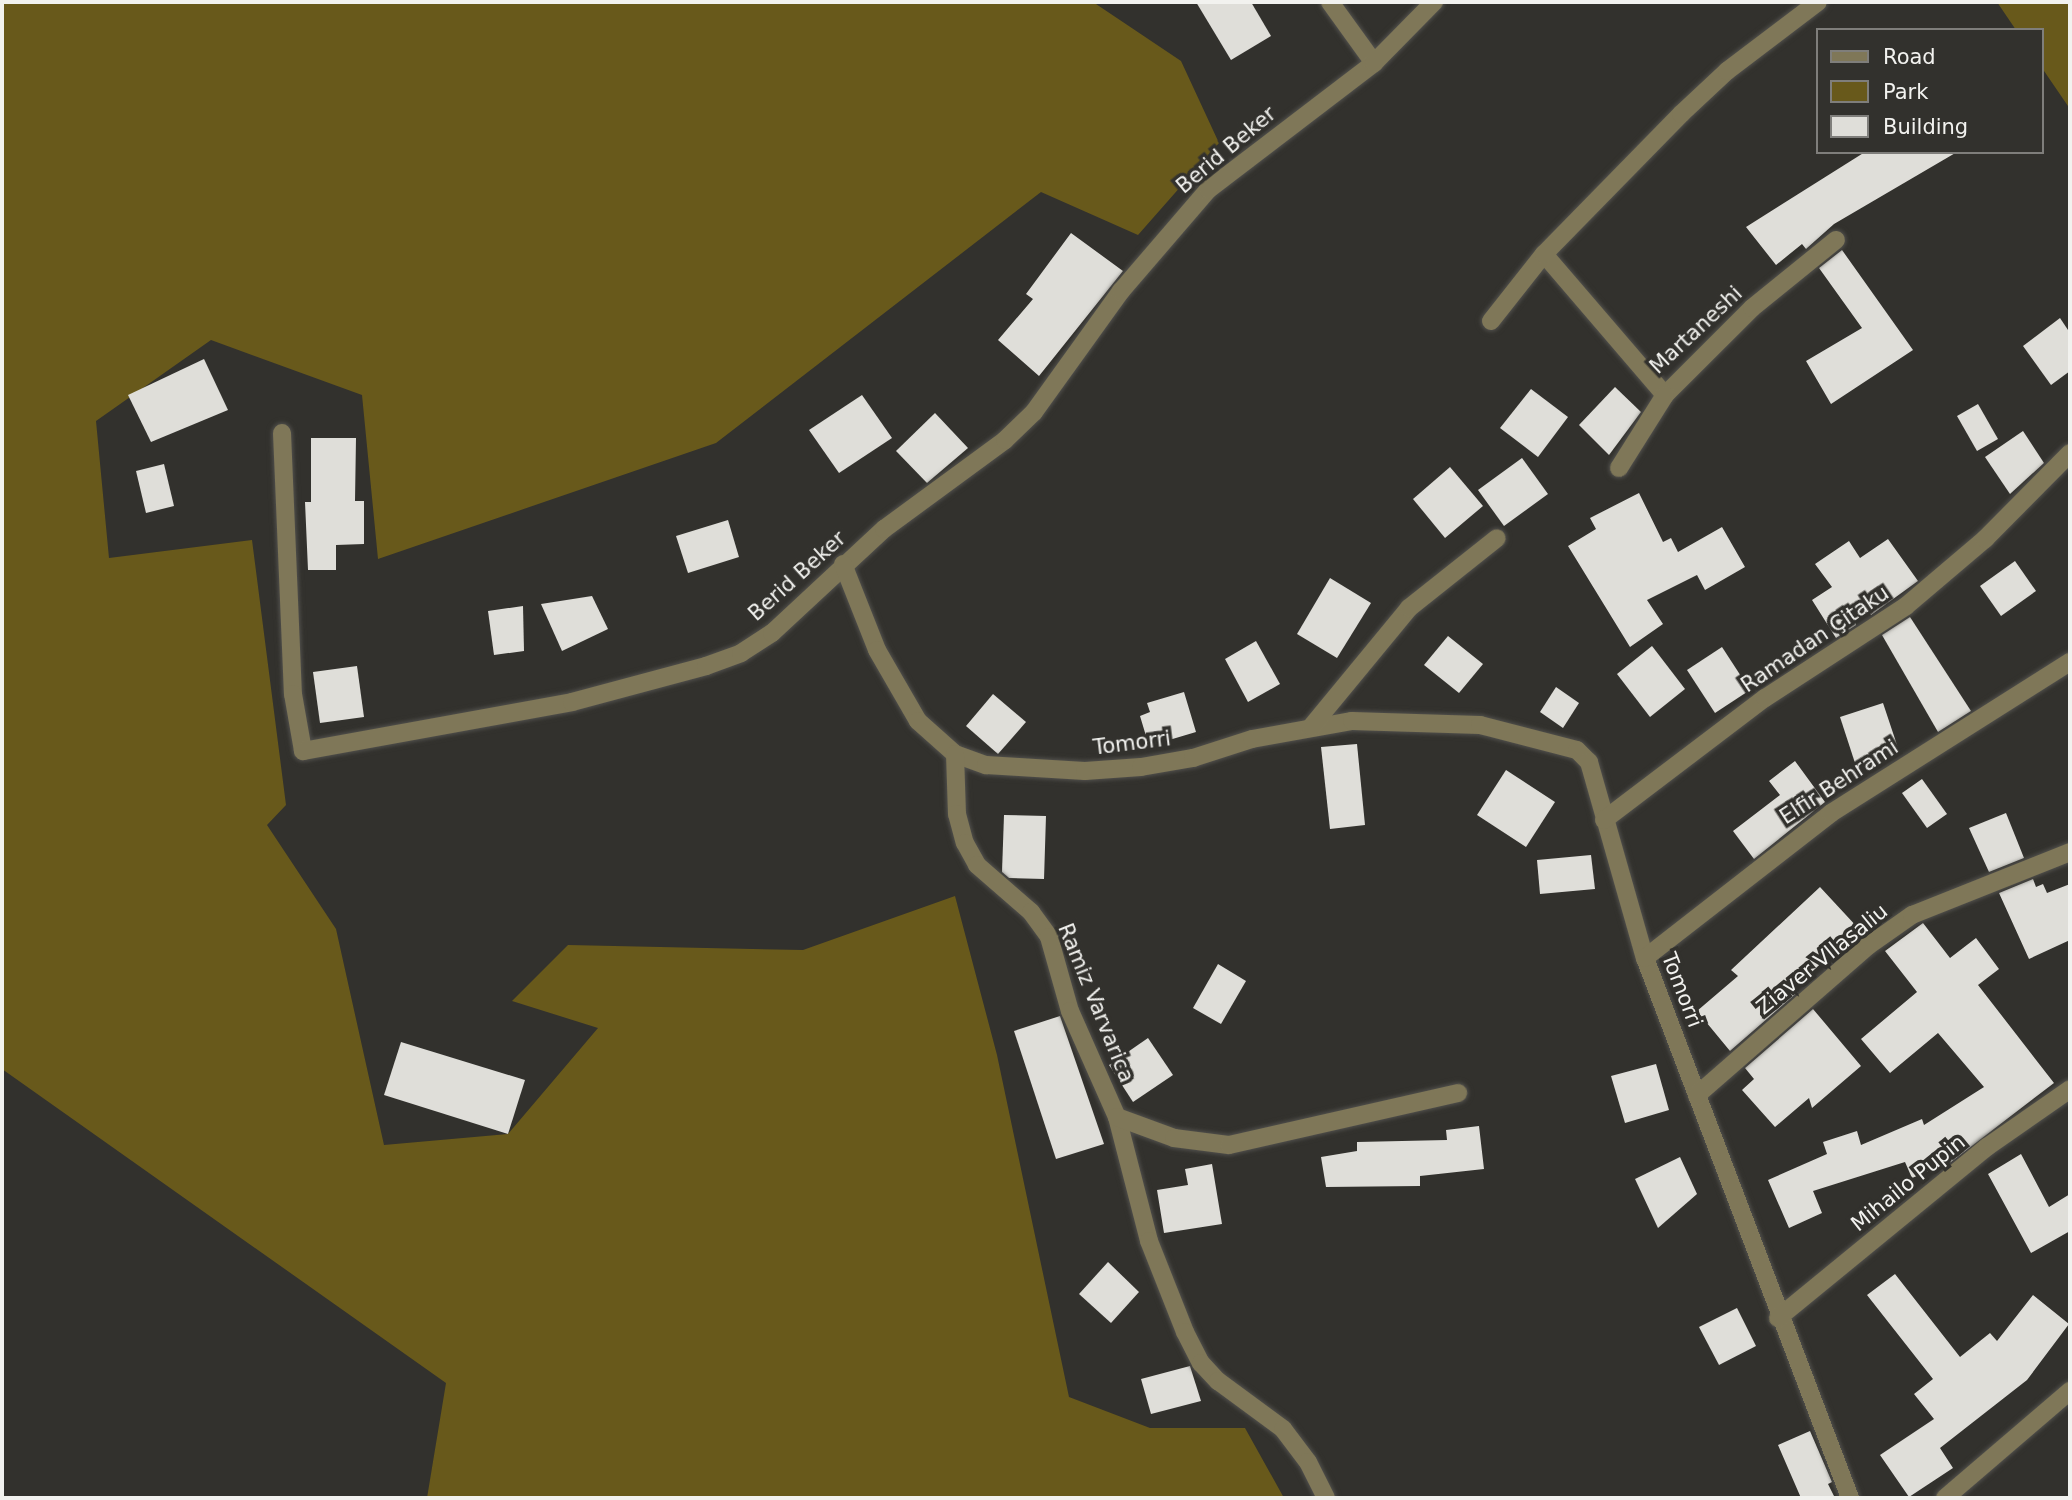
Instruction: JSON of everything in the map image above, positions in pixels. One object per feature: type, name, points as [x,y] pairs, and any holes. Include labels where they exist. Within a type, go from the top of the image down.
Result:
[{"type":"street","points":[[1330,2],[1374,63]]},
{"type":"street","name":"Berid Beker","points":[[282,433],[293,694],[303,751],[572,702],[706,666],[741,653],[772,633],[843,564],[929,494],[1005,440],[1034,412],[1121,290],[1208,190],[1374,63],[1434,2]]},
{"type":"street","points":[[1491,321],[1544,254],[1727,71],[1818,2]]},
{"type":"street","name":"Martaneshi","points":[[1544,254],[1665,395],[1752,308],[1836,240]]},
{"type":"street","points":[[1619,468],[1665,395]]},
{"type":"street","name":"Ramadan Çitaku","points":[[1604,820],[1765,698],[1906,606],[1985,539],[2070,453]]},
{"type":"street","points":[[1311,727],[1409,608],[1497,538]]},
{"type":"street","points":[[843,564],[894,683],[918,721],[955,754]]},
{"type":"street","name":"Elfir Behrami","points":[[1645,958],[1811,826],[2070,662]]},
{"type":"street","name":"Tomorri","points":[[955,754],[1024,770],[1085,771],[1193,758],[1311,727],[1352,721],[1480,726],[1559,743],[1577,750],[1589,762],[1645,958],[1778,1318],[1850,1498]]},
{"type":"street","name":"Ramiz Varvarica","points":[[955,754],[957,814],[965,843],[977,865],[1031,912],[1049,936],[1070,1011],[1117,1117],[1164,1286],[1201,1363],[1283,1429],[1308,1462],[1326,1498]]},
{"type":"street","name":"Ziaver Vllasaliu","points":[[1697,1095],[1868,946],[1912,915],[2070,852]]},
{"type":"street","name":"Mihailo Pupin","points":[[1778,1318],[1987,1147],[2070,1089]]},
{"type":"street","points":[[1117,1117],[1174,1138],[1229,1145],[1458,1093]]},
{"type":"street","points":[[1945,1498],[2070,1391]]},
{"type":"green space","points":[[2,2],[1093,2],[1181,61],[1219,143],[1138,235],[1041,192],[716,443],[378,559],[362,395],[211,340],[96,421],[109,558],[252,540],[286,805],[267,825],[336,929],[384,1145],[508,1134],[598,1028],[512,1001],[568,945],[803,950],[955,896],[997,1055],[1069,1397],[1150,1428],[1245,1428],[1284,1498],[427,1498],[446,1383],[2,1069]]},
{"type":"green space","points":[[1997,2],[2070,2],[2070,109],[2044,71],[2044,28],[2015,28]]},
{"type":"building","points":[[1196,2],[1251,2],[1271,36],[1231,60]]},
{"type":"building","points":[[1862,154],[1954,154],[1834,224],[1806,249],[1802,244],[1776,265],[1746,227]]},
{"type":"building","points":[[1071,233],[1123,271],[1039,376],[998,340],[1033,299],[1026,294]]},
{"type":"building","points":[[1842,250],[1913,350],[1831,404],[1806,361],[1862,328],[1819,268]]},
{"type":"building","points":[[2060,318],[2070,333],[2070,371],[2051,385],[2023,346]]},
{"type":"building","points":[[204,359],[228,410],[151,442],[128,395]]},
{"type":"building","points":[[1615,387],[1641,412],[1609,455],[1579,425]]},
{"type":"building","points":[[1531,389],[1568,417],[1538,457],[1500,428]]},
{"type":"building","points":[[862,395],[892,438],[839,473],[809,430]]},
{"type":"building","points":[[1978,404],[1998,439],[1977,451],[1957,416]]},
{"type":"building","points":[[935,413],[968,448],[927,483],[896,451]]},
{"type":"building","points":[[2023,431],[2044,463],[2010,494],[1985,457]]},
{"type":"building","points":[[311,438],[356,438],[355,501],[364,501],[364,544],[336,545],[336,570],[308,570],[305,502],[311,502]]},
{"type":"building","points":[[1522,458],[1548,494],[1504,526],[1478,490]]},
{"type":"building","points":[[164,464],[174,506],[146,513],[136,471]]},
{"type":"building","points":[[1450,467],[1483,506],[1445,538],[1413,499]]},
{"type":"building","points":[[1639,493],[1663,542],[1671,538],[1678,552],[1722,527],[1745,567],[1705,590],[1697,575],[1647,600],[1663,624],[1630,647],[1568,546],[1596,529],[1590,518]]},
{"type":"building","points":[[728,520],[739,557],[688,573],[676,536]]},
{"type":"building","points":[[1888,539],[1918,581],[1871,615],[1863,603],[1851,608],[1856,625],[1836,638],[1812,600],[1832,587],[1815,564],[1849,541],[1860,558]]},
{"type":"building","points":[[2015,561],[2036,591],[2001,616],[1980,586]]},
{"type":"building","points":[[1330,578],[1371,603],[1337,658],[1297,634]]},
{"type":"building","points":[[592,596],[608,629],[562,651],[541,604]]},
{"type":"building","points":[[523,606],[524,651],[494,655],[488,611]]},
{"type":"building","points":[[1910,617],[1971,711],[1938,732],[1882,635]]},
{"type":"building","points":[[1448,636],[1483,664],[1459,693],[1424,665]]},
{"type":"building","points":[[1256,641],[1280,684],[1248,702],[1225,659]]},
{"type":"building","points":[[1652,646],[1685,689],[1650,717],[1617,674]]},
{"type":"building","points":[[1722,647],[1750,690],[1715,713],[1687,670]]},
{"type":"building","points":[[357,666],[364,717],[320,723],[313,672]]},
{"type":"building","points":[[1556,687],[1579,703],[1563,728],[1540,712]]},
{"type":"building","points":[[1184,692],[1196,732],[1149,746],[1140,716],[1150,712],[1147,703]]},
{"type":"building","points":[[993,694],[1026,722],[998,754],[966,726]]},
{"type":"building","points":[[1883,703],[1898,748],[1855,763],[1840,717]]},
{"type":"building","points":[[1357,744],[1365,825],[1330,829],[1321,747]]},
{"type":"building","points":[[1795,761],[1825,802],[1754,859],[1733,831],[1780,795],[1769,781]]},
{"type":"building","points":[[1506,770],[1555,802],[1526,847],[1477,815]]},
{"type":"building","points":[[1922,779],[1947,814],[1927,828],[1902,793]]},
{"type":"building","points":[[2006,813],[2024,858],[1989,872],[1969,828]]},
{"type":"building","points":[[1004,815],[1046,816],[1044,879],[1009,878],[1002,872]]},
{"type":"building","points":[[1591,855],[1595,889],[1540,894],[1537,860]]},
{"type":"building","points":[[2033,879],[2036,887],[2043,884],[2047,893],[2070,884],[2070,940],[2029,959],[1999,893]]},
{"type":"building","points":[[1820,887],[1858,928],[1795,988],[1798,992],[1730,1051],[1697,1011],[1738,976],[1731,970]]},
{"type":"building","points":[[1923,923],[1950,958],[1976,938],[1999,969],[1978,985],[2054,1083],[1951,1162],[1912,1178],[1905,1162],[1813,1191],[1822,1213],[1789,1228],[1768,1180],[1827,1154],[1823,1142],[1857,1131],[1861,1145],[1922,1119],[1924,1125],[1984,1087],[1938,1033],[1890,1073],[1861,1039],[1917,992],[1885,951]]},
{"type":"building","points":[[1218,964],[1246,981],[1221,1024],[1193,1008]]},
{"type":"building","points":[[1813,1009],[1861,1066],[1812,1108],[1809,1098],[1775,1127],[1742,1090],[1754,1079],[1745,1068]]},
{"type":"building","points":[[1060,1016],[1104,1144],[1056,1159],[1014,1031]]},
{"type":"building","points":[[1148,1038],[1173,1075],[1133,1102],[1109,1065]]},
{"type":"building","points":[[401,1042],[525,1080],[508,1134],[384,1095]]},
{"type":"building","points":[[1656,1064],[1669,1110],[1625,1123],[1611,1076]]},
{"type":"building","points":[[1479,1126],[1484,1169],[1420,1176],[1420,1186],[1326,1187],[1321,1157],[1357,1151],[1357,1142],[1447,1140],[1446,1130]]},
{"type":"building","points":[[2021,1154],[2049,1207],[2070,1194],[2070,1231],[2031,1253],[1988,1174]]},
{"type":"building","points":[[1680,1157],[1697,1194],[1658,1228],[1635,1179]]},
{"type":"building","points":[[1212,1164],[1222,1224],[1164,1233],[1157,1190],[1188,1185],[1185,1169]]},
{"type":"building","points":[[1108,1262],[1139,1292],[1111,1323],[1079,1294]]},
{"type":"building","points":[[1895,1274],[1960,1357],[1990,1333],[1997,1341],[2033,1295],[2069,1324],[2027,1380],[1940,1448],[1953,1468],[1909,1497],[1880,1455],[1934,1419],[1914,1394],[1933,1379],[1867,1295]]},
{"type":"building","points":[[1737,1308],[1756,1346],[1719,1365],[1699,1327]]},
{"type":"building","points":[[1190,1366],[1201,1401],[1151,1414],[1141,1379]]},
{"type":"building","points":[[1810,1431],[1832,1482],[1828,1484],[1835,1498],[1801,1498],[1778,1445]]}]
